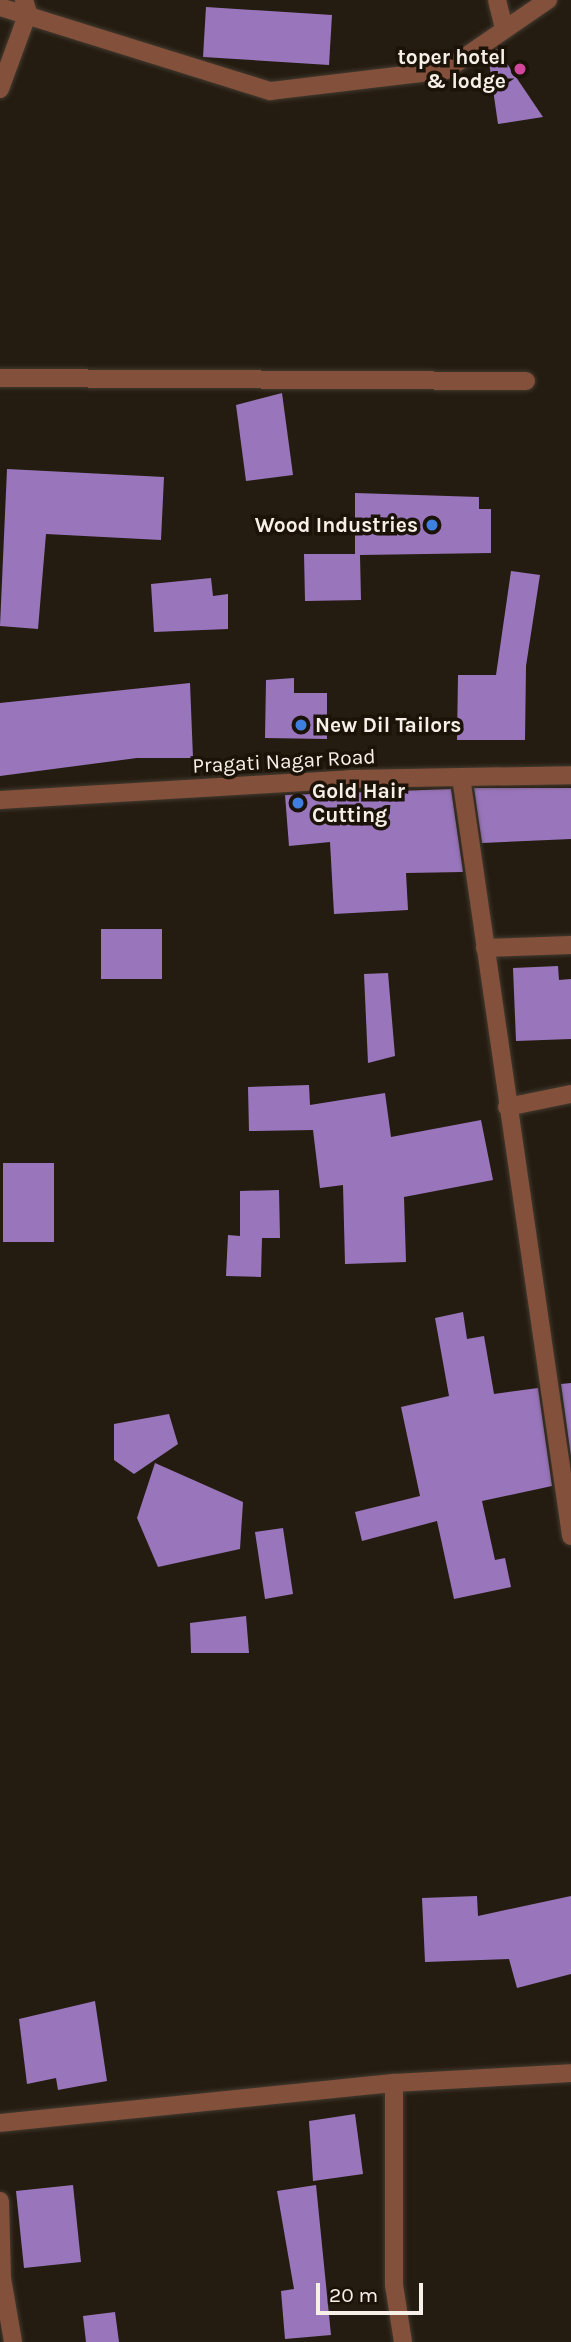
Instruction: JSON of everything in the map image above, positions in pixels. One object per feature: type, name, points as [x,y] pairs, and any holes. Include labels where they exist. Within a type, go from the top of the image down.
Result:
[{"type":"street","points":[[497,0],[504,29]]},
{"type":"street","points":[[0,7],[26,7],[270,90],[446,70],[548,0]]},
{"type":"street","points":[[0,89],[26,7]]},
{"type":"street","points":[[0,378],[526,381]]},
{"type":"street","name":"Pragati Nagar Road","points":[[0,800],[461,777],[571,775]]},
{"type":"street","points":[[461,777],[571,1536]]},
{"type":"street","points":[[485,948],[571,945]]},
{"type":"street","points":[[507,1107],[571,1094]]},
{"type":"street","points":[[0,2123],[394,2083],[571,2073]]},
{"type":"street","points":[[394,2083],[394,2285],[403,2342]]},
{"type":"street","points":[[0,2202],[2,2278],[13,2342]]},
{"type":"building","points":[[206,7],[332,15],[329,65],[203,57]]},
{"type":"building","points":[[497,49],[543,117],[498,124],[488,55]]},
{"type":"building","points":[[282,393],[293,475],[246,481],[236,405]]},
{"type":"building","points":[[7,469],[164,477],[161,540],[46,534],[38,629],[0,626]]},
{"type":"building","points":[[355,493],[479,497],[479,509],[491,509],[491,553],[360,555],[361,600],[305,601],[304,554],[355,554]]},
{"type":"building","points":[[511,571],[540,575],[526,666],[525,740],[457,740],[458,675],[496,675]]},
{"type":"building","points":[[211,578],[213,596],[228,594],[228,629],[154,632],[151,584]]},
{"type":"building","points":[[294,678],[294,693],[327,693],[327,739],[265,738],[266,680]]},
{"type":"building","points":[[190,683],[193,758],[137,758],[0,776],[0,703]]},
{"type":"building","points":[[474,788],[571,788],[571,839],[482,843]]},
{"type":"building","points":[[451,789],[463,872],[406,873],[408,910],[334,914],[330,842],[289,846],[285,795]]},
{"type":"building","points":[[101,929],[162,929],[162,979],[101,979]]},
{"type":"building","points":[[558,966],[559,980],[571,979],[571,1039],[516,1041],[513,968]]},
{"type":"building","points":[[388,973],[395,1056],[368,1063],[364,974]]},
{"type":"building","points":[[309,1085],[310,1105],[385,1093],[391,1137],[481,1120],[493,1180],[404,1197],[406,1262],[345,1264],[343,1185],[320,1188],[313,1130],[249,1131],[248,1087]]},
{"type":"building","points":[[3,1163],[54,1163],[54,1242],[3,1242]]},
{"type":"building","points":[[279,1190],[280,1238],[262,1238],[261,1277],[226,1276],[228,1235],[240,1236],[240,1191]]},
{"type":"building","points":[[463,1312],[467,1339],[484,1336],[494,1394],[538,1388],[552,1486],[482,1501],[495,1560],[505,1558],[511,1587],[454,1599],[437,1521],[362,1541],[355,1512],[420,1496],[401,1407],[449,1396],[435,1318]]},
{"type":"building","points":[[571,1383],[571,1457],[561,1384]]},
{"type":"building","points":[[169,1414],[178,1444],[134,1474],[114,1460],[114,1424]]},
{"type":"building","points":[[155,1463],[243,1502],[240,1549],[158,1567],[137,1518]]},
{"type":"building","points":[[283,1528],[293,1594],[265,1599],[255,1532]]},
{"type":"building","points":[[246,1616],[249,1653],[191,1653],[190,1623]]},
{"type":"building","points":[[477,1896],[478,1916],[571,1896],[571,1974],[517,1988],[509,1959],[425,1962],[422,1898]]},
{"type":"building","points":[[95,2001],[107,2081],[58,2090],[56,2078],[27,2084],[19,2019]]},
{"type":"building","points":[[355,2114],[363,2174],[313,2181],[309,2121]]},
{"type":"building","points":[[73,2185],[81,2262],[24,2268],[16,2191]]},
{"type":"building","points":[[316,2185],[331,2335],[285,2339],[281,2291],[294,2289],[277,2191]]},
{"type":"building","points":[[115,2312],[119,2342],[86,2342],[83,2316]]},
{"type":"place","name":"toper hotel & lodge","points":[[520,69]]},
{"type":"place","name":"Wood Industries","points":[[432,525]]},
{"type":"place","name":"New Dil Tailors","points":[[301,725]]},
{"type":"place","name":"Gold Hair Cutting","points":[[298,803]]}]
